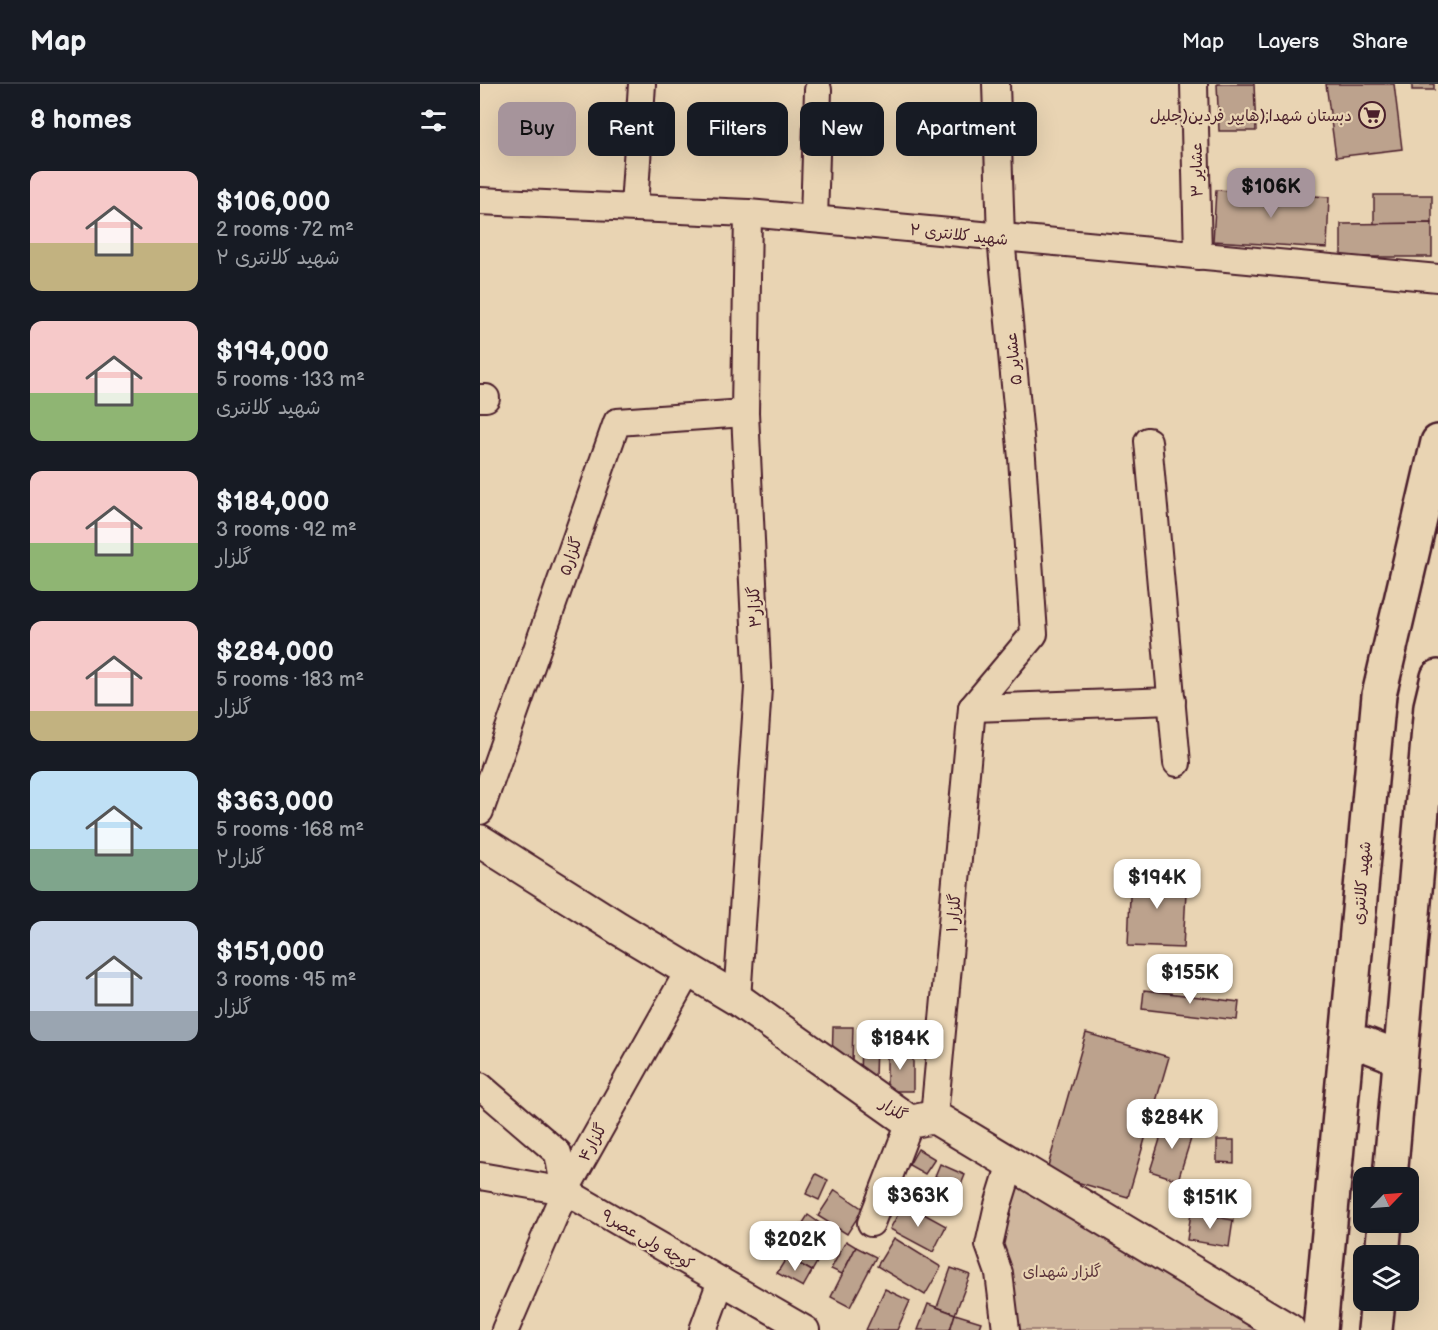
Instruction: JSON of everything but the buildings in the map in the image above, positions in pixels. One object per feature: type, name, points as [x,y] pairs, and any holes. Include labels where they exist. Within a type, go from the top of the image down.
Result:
[{"type":"main road","name":"شهید کلانتری","points":[[1320,1330],[1378,695],[1438,442]]},
{"type":"main road","points":[[1391,1167],[1400,1065],[1430,816],[1431,706],[1438,677]]},
{"type":"main road","points":[[1346,1050],[1364,1044],[1390,1054],[1400,1065]]},
{"type":"main road","points":[[1375,1330],[1377,1311]]},
{"type":"street","points":[[634,207],[642,84]]},
{"type":"street","name":"عشایر ۵","points":[[972,708],[1034,634],[1022,458],[1001,238],[996,84]]},
{"type":"street","name":"عشایر ۳","points":[[1194,84],[1198,256]]},
{"type":"street","points":[[814,219],[818,90]]},
{"type":"street","name":"شهید کلانتری ۲","points":[[480,201],[748,213],[1438,278]]},
{"type":"street","name":"گلزار۳","points":[[737,999],[758,687],[745,413],[748,213]]},
{"type":"street","name":"گلزار۵","points":[[480,811],[617,422],[745,413]]},
{"type":"street","points":[[1148,441],[1177,763]]},
{"type":"street","points":[[972,708],[1172,701]]},
{"type":"street","name":"گلزار ۱","points":[[871,1223],[922,1120],[972,708]]},
{"type":"street","name":"گلزار","points":[[480,841],[737,999],[922,1120],[1011,1163],[1289,1330]]},
{"type":"street","name":"گلزار۴","points":[[565,1191],[689,970]]},
{"type":"street","name":"گلزار۴","points":[[480,1086],[558,1153],[565,1191]]},
{"type":"street","points":[[1006,1330],[999,1273],[989,1245],[1011,1163]]},
{"type":"street","name":"کوچه ولی عصر۹","points":[[480,1176],[565,1191],[806,1330]]},
{"type":"street","points":[[505,1330],[565,1191]]},
{"type":"street","points":[[703,1330],[721,1281]]},
{"type":"green space","name":"گلزار شهدای","points":[[1021,1183],[1264,1330],[1010,1330],[1002,1235],[1004,1207]]},
{"type":"place","name":"دبستان شهدا;(هایپر فردین(جلیل","points":[[1372,115]]}]
